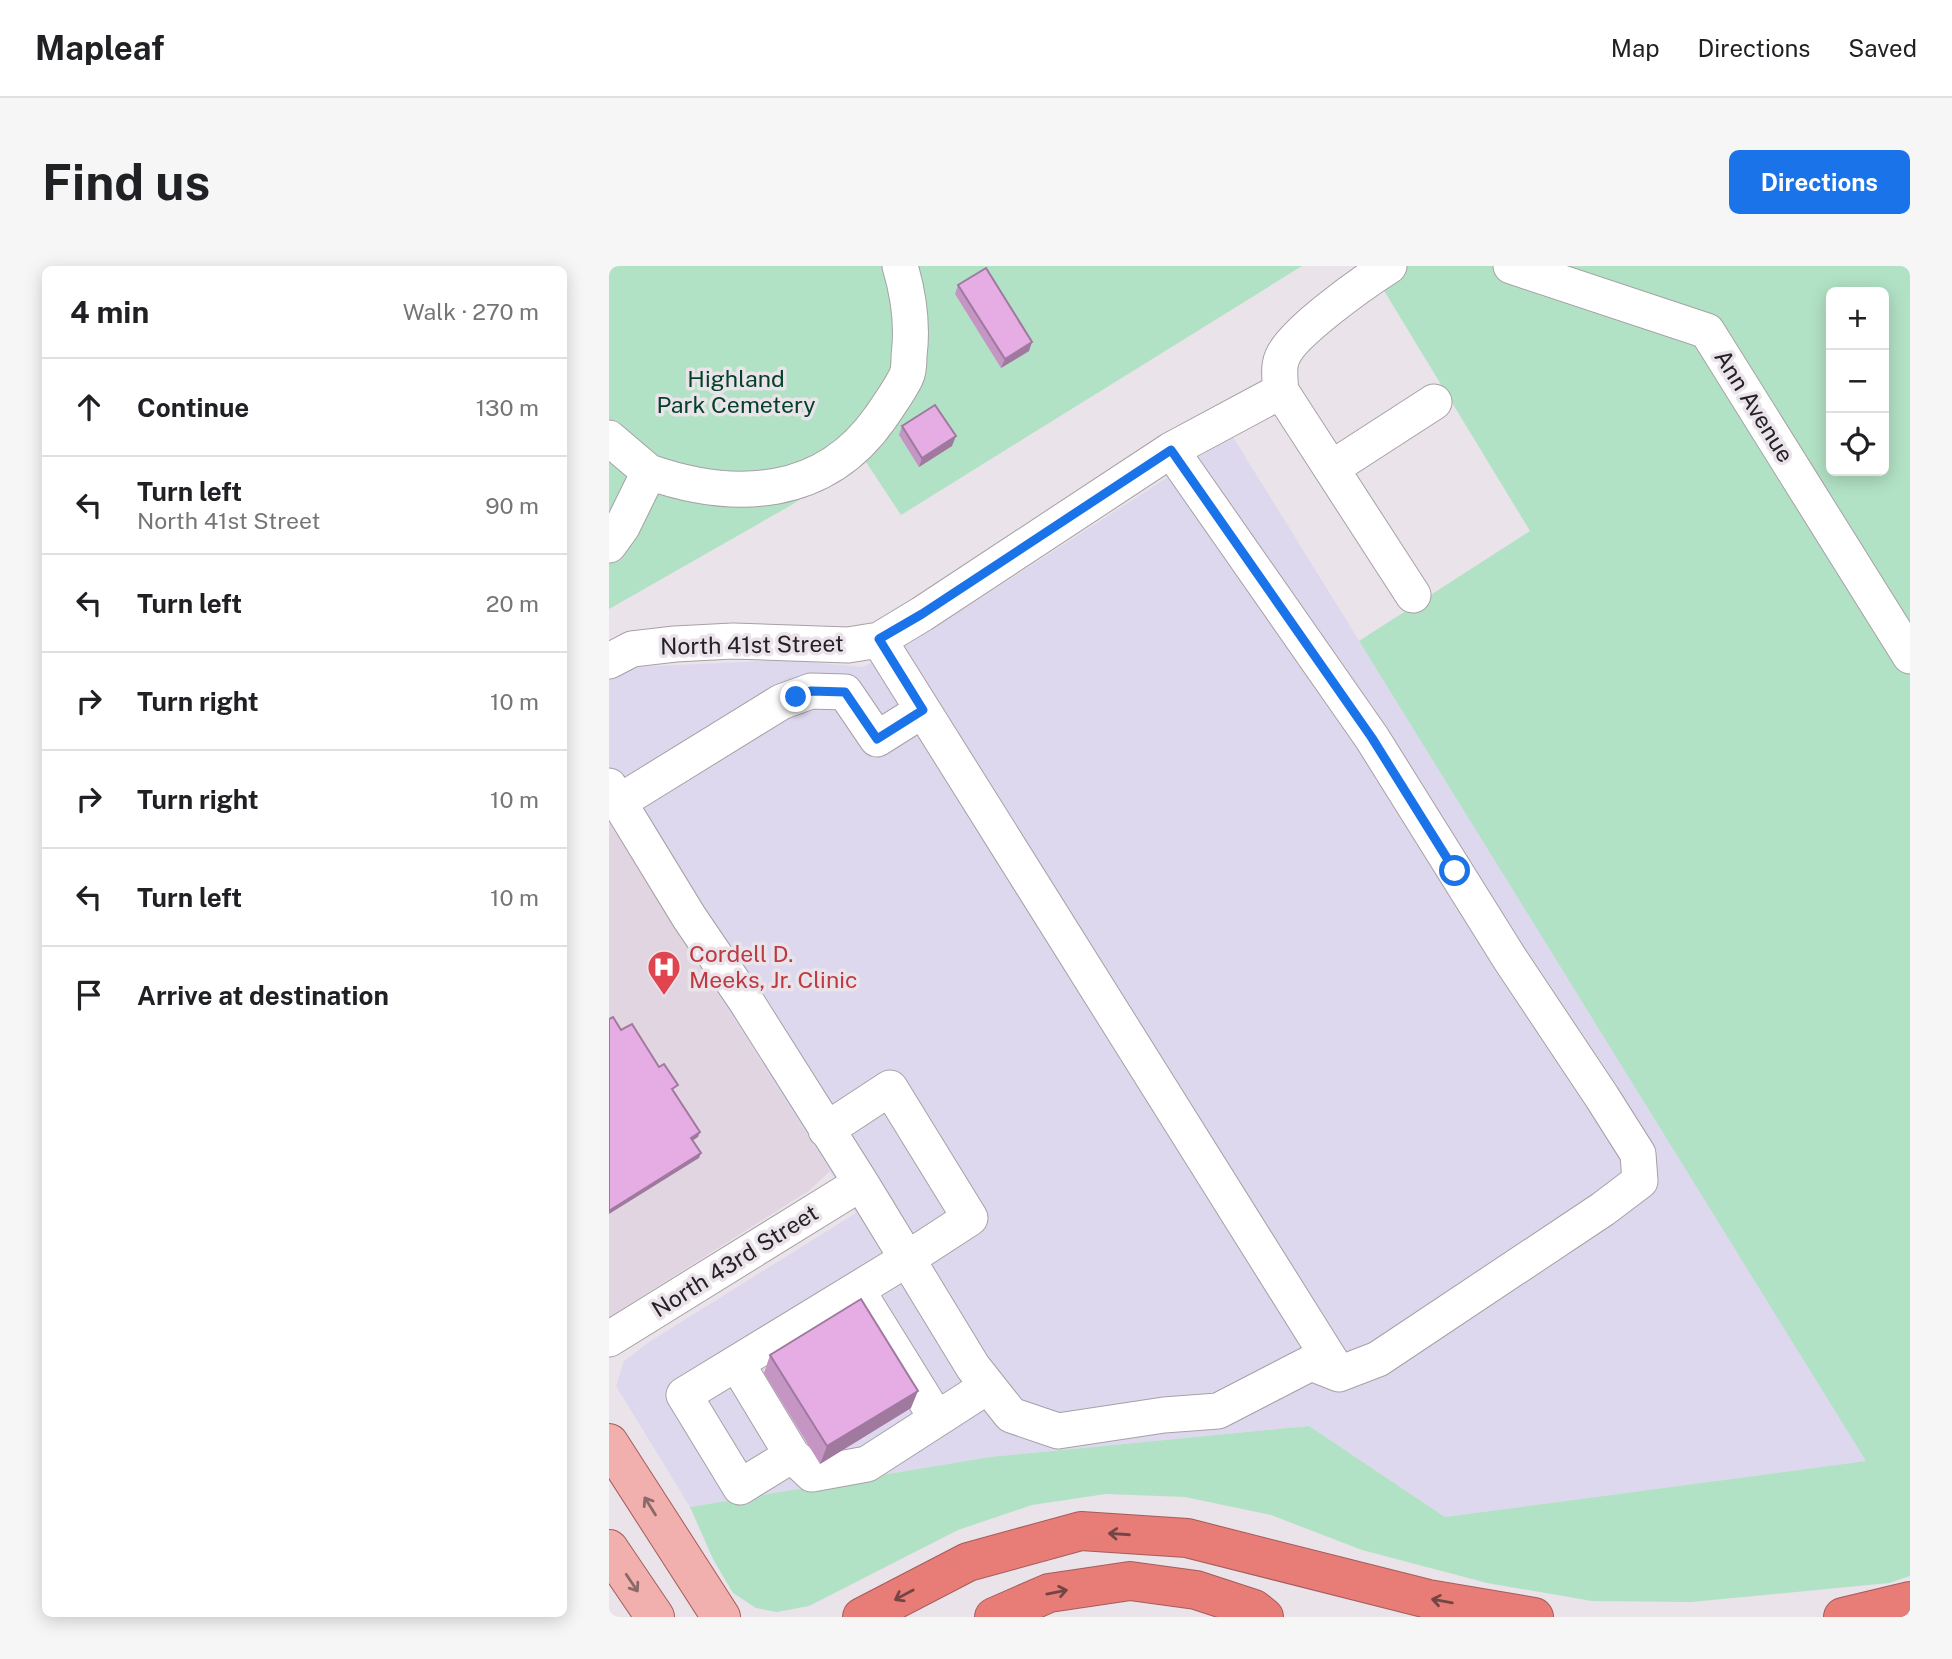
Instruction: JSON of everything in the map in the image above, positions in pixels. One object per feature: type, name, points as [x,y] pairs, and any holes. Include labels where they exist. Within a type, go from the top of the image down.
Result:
[{"type":"highway","points":[[862,1617],[968,1562],[1081,1531],[1187,1538],[1428,1599],[1534,1617]]},
{"type":"highway","points":[[993,1617],[1049,1593],[1130,1581],[1196,1590],[1254,1609],[1264,1617]]},
{"type":"highway","points":[[1843,1617],[1910,1601]]},
{"type":"main road","points":[[609,1443],[721,1617]]},
{"type":"main road","points":[[609,1549],[655,1617]]},
{"type":"street","points":[[609,438],[649,472],[677,482],[722,489],[762,489],[804,479],[837,463],[866,437],[907,374],[912,335],[908,295],[900,266]]},
{"type":"street","points":[[1389,266],[1298,334],[1282,357],[1279,375],[1281,391],[1413,595]]},
{"type":"street","name":"Ann Avenue","points":[[1511,266],[1707,331],[1910,656]]},
{"type":"street","name":"North 41st Street","points":[[609,661],[632,649],[675,644],[733,641],[848,645],[879,639],[922,614],[1171,450],[1281,391]]},
{"type":"street","points":[[1332,468],[1434,402]]},
{"type":"street","points":[[923,710],[877,739],[845,692],[811,691],[781,702],[614,794],[688,917],[746,1001],[973,1367],[1011,1415],[1058,1431],[1164,1415],[1218,1411],[1311,1363],[1339,1374],[1378,1359],[1640,1181],[1638,1154],[1510,959],[1372,738],[1171,450]]},
{"type":"street","points":[[609,545],[622,527],[649,472]]},
{"type":"street","points":[[879,639],[1339,1374]]},
{"type":"street","points":[[792,1455],[740,1487],[684,1395],[970,1218],[890,1088],[827,1130]]},
{"type":"street","name":"North 43rd Street","points":[[609,1339],[860,1183]]},
{"type":"street","points":[[857,1290],[937,1419]]},
{"type":"street","points":[[737,1364],[792,1455],[813,1474],[867,1464],[988,1386]]},
{"type":"shaded area","points":[[1233,437],[1867,1461],[1445,1517],[1309,1426],[990,1457],[690,1507],[616,1386],[624,1361],[649,1342],[856,1213],[609,823],[609,681],[634,667],[786,660],[863,667],[911,643]]},
{"type":"shaded area","name":"Cordell D. Meeks, Jr. Clinic","points":[[609,823],[830,1171],[810,1190],[609,1317]]},
{"type":"green space","name":"Highland Park Cemetery","points":[[609,266],[1302,266],[901,515],[864,459],[788,507],[609,609]]},
{"type":"green space","points":[[1369,266],[1910,266],[1910,1576],[1889,1583],[1691,1602],[1592,1601],[1487,1583],[1362,1550],[1271,1515],[1185,1497],[1106,1494],[1032,1505],[958,1530],[809,1606],[777,1612],[756,1608],[733,1593],[713,1559],[690,1507],[990,1457],[1309,1426],[1445,1517],[1866,1461],[1359,641],[1530,531]]},
{"type":"building","points":[[986,268],[1032,342],[1005,359],[958,285]]},
{"type":"building","points":[[935,405],[956,436],[922,458],[902,426]]},
{"type":"building","points":[[613,1017],[621,1030],[632,1024],[659,1067],[664,1064],[678,1085],[672,1089],[700,1132],[691,1138],[701,1153],[609,1211],[609,1019]]},
{"type":"building","points":[[861,1299],[918,1391],[827,1446],[770,1355]]},
{"type":"place","name":"Cordell D. Meeks, Jr. Clinic","points":[[664,997]]},
{"type":"route","points":[[796,697],[811,691],[845,692],[877,739],[923,710],[879,639],[922,614],[1171,450],[1372,738],[1455,871]]}]
